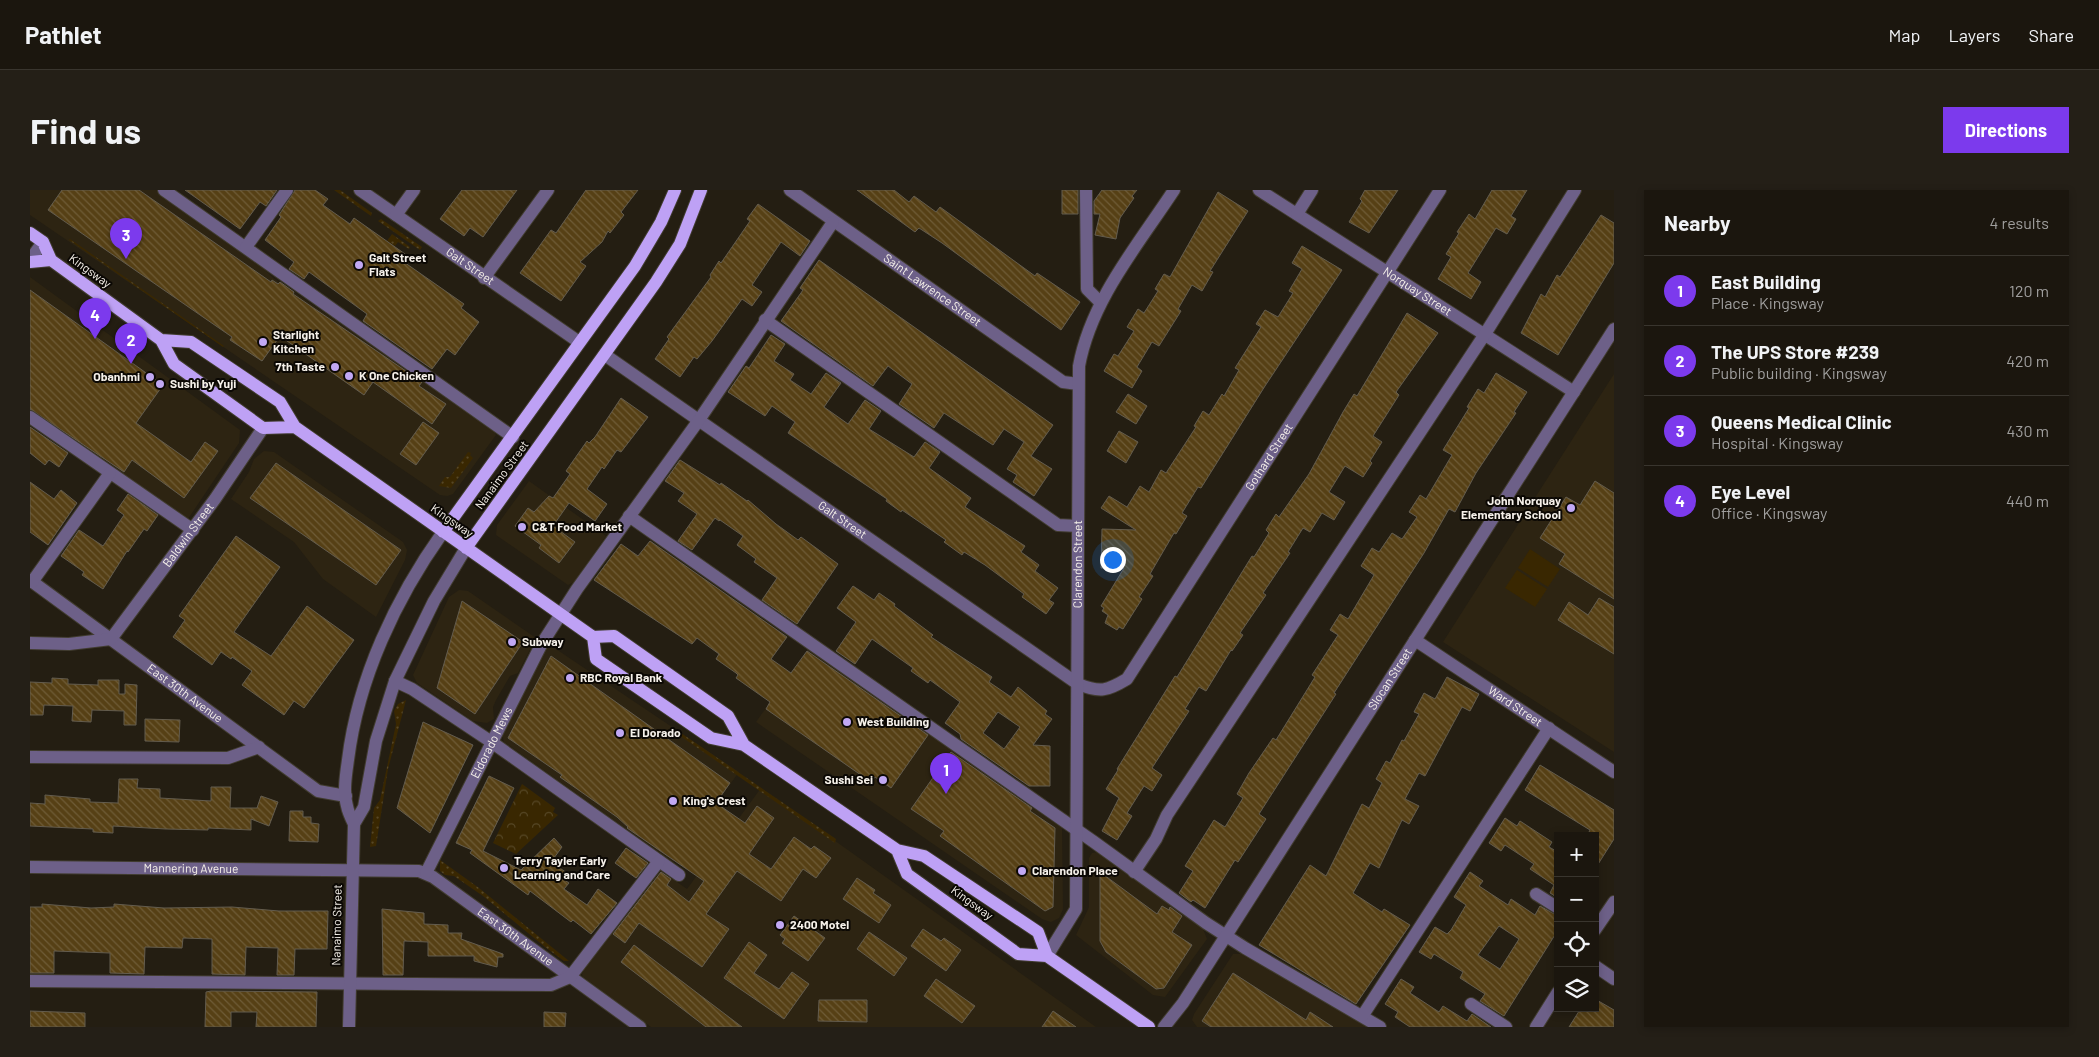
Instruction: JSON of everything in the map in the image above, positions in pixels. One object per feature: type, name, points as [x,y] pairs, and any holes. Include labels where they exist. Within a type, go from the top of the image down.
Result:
[{"type":"main road","name":"Nanaimo Street","points":[[443,532],[514,437],[579,342],[635,266],[661,222],[674,190]]},
{"type":"main road","name":"Nanaimo Street","points":[[466,548],[606,355],[680,244],[701,190]]},
{"type":"main road","points":[[30,233],[43,242]]},
{"type":"main road","name":"Kingsway","points":[[43,242],[51,260],[161,340],[174,364],[263,428]]},
{"type":"main road","name":"Kingsway","points":[[30,261],[51,260]]},
{"type":"main road","name":"Kingsway","points":[[161,340],[191,342],[280,402],[295,427],[593,638],[614,636],[728,716],[744,745]]},
{"type":"main road","points":[[263,428],[295,427]]},
{"type":"main road","name":"Kingsway","points":[[593,638],[596,659],[711,738],[744,745],[897,850],[924,856],[1038,932],[1047,956],[1018,954],[907,874],[897,850]]},
{"type":"main road","points":[[1047,956],[1149,1027]]},
{"type":"street","points":[[164,190],[514,437]]},
{"type":"street","points":[[246,247],[287,190]]},
{"type":"street","name":"Galt Street","points":[[360,190],[484,278],[579,342]]},
{"type":"street","points":[[396,215],[414,190]]},
{"type":"street","points":[[484,278],[548,190]]},
{"type":"street","points":[[1086,190],[1087,290],[1100,302]]},
{"type":"street","name":"Clarendon Street","points":[[1047,956],[1076,909],[1078,830],[1078,384],[1082,346],[1100,302],[1174,190]]},
{"type":"street","name":"Norquay Street","points":[[1259,190],[1574,392]]},
{"type":"street","points":[[1297,214],[1312,190]]},
{"type":"street","name":"Gothard Street","points":[[1078,684],[1095,691],[1112,688],[1127,679],[1440,190]]},
{"type":"street","points":[[1134,872],[1156,839],[1167,815],[1183,790],[1484,334],[1575,190]]},
{"type":"street","name":"Saint Lawrence Street","points":[[797,192],[833,222],[1064,382],[1078,384]]},
{"type":"street","name":"Eldorado Mews","points":[[426,873],[490,741],[540,645],[629,516],[699,420],[833,222]]},
{"type":"street","points":[[30,261],[43,242]]},
{"type":"street","points":[[766,320],[1058,525],[1078,526]]},
{"type":"street","name":"Slocan Street","points":[[1164,1027],[1183,1003],[1614,329]]},
{"type":"street","name":"Galt Street","points":[[606,355],[1078,684]]},
{"type":"street","points":[[30,417],[193,530]]},
{"type":"street","name":"Baldwin Street","points":[[111,639],[193,530],[263,428]]},
{"type":"street","points":[[31,581],[110,473]]},
{"type":"street","points":[[629,516],[1078,830],[1134,872],[1226,936],[1380,1027]]},
{"type":"street","name":"Nanaimo Street","points":[[350,1027],[354,824],[346,804],[346,776],[353,730],[372,666],[404,594],[421,564],[443,532]]},
{"type":"street","name":"Nanaimo Street","points":[[354,824],[364,807],[376,741],[395,681],[434,602],[466,548]]},
{"type":"street","name":"East 30th Avenue","points":[[31,581],[318,791],[346,796]]},
{"type":"street","points":[[30,643],[69,644],[111,639]]},
{"type":"street","name":"Ward Street","points":[[1415,640],[1614,772]]},
{"type":"street","points":[[395,681],[490,741],[679,875]]},
{"type":"street","points":[[1363,1016],[1549,728]]},
{"type":"street","points":[[30,757],[228,758],[259,747]]},
{"type":"street","points":[[30,981],[551,985],[570,976],[659,861]]},
{"type":"street","name":"Mannering Avenue","points":[[30,867],[352,868]]},
{"type":"street","name":"East 30th Avenue","points":[[352,868],[402,869],[426,873],[640,1027]]},
{"type":"street","points":[[1536,894],[1554,905]]},
{"type":"street","points":[[1599,924],[1614,902]]},
{"type":"street","points":[[1596,967],[1614,979]]},
{"type":"street","points":[[1536,1027],[1554,998]]},
{"type":"street","points":[[1471,1004],[1506,1027]]},
{"type":"shaded area","points":[[30,190],[158,190],[244,249],[273,278],[492,427],[496,435],[453,494],[447,496],[440,495],[30,215]]},
{"type":"shaded area","points":[[30,277],[240,430],[239,443],[188,519],[178,515],[30,412]]},
{"type":"shaded area","name":"John Norquay Elementary School","points":[[1614,374],[1614,752],[1443,642]]},
{"type":"shaded area","points":[[264,451],[274,452],[403,542],[407,550],[405,560],[376,617],[323,579],[294,542],[231,499],[249,472],[254,459]]},
{"type":"shaded area","points":[[529,481],[606,536],[574,582],[568,585],[496,535],[497,525]]},
{"type":"shaded area","points":[[459,590],[468,591],[536,638],[518,673],[510,676],[496,700],[493,707],[494,719],[487,723],[473,721],[417,683],[413,675],[449,597]]},
{"type":"shaded area","points":[[812,644],[1062,827],[1063,909],[1059,918],[1051,922],[1042,919],[756,722]]},
{"type":"shaded area","points":[[550,645],[739,772],[673,862],[504,742],[502,733],[547,646]]},
{"type":"shaded area","points":[[761,788],[1096,1027],[651,1027],[583,977],[582,974],[588,961],[660,870],[687,889]]},
{"type":"shaded area","points":[[1097,843],[1206,923],[1203,929],[1207,939],[1165,997],[1153,995],[1076,935],[1089,907],[1089,858],[1092,853],[1097,852]]},
{"type":"shaded area","points":[[1245,948],[1380,1027],[1197,1027],[1192,1020],[1194,1014],[1233,954],[1241,954]]},
{"type":"green space","points":[[334,190],[340,190],[372,213],[371,216]]},
{"type":"green space","points":[[381,219],[422,247],[420,250],[378,221]]},
{"type":"green space","points":[[392,234],[410,247],[409,249],[398,242],[395,246],[387,241]]},
{"type":"green space","points":[[70,239],[224,346],[69,240]]},
{"type":"green space","points":[[468,452],[471,453],[470,455],[473,458],[451,488],[439,486],[445,477],[450,477]]},
{"type":"green space","points":[[1530,549],[1560,569],[1548,587],[1518,568]]},
{"type":"green space","points":[[1517,570],[1547,589],[1535,607],[1505,588]]},
{"type":"green space","points":[[406,700],[388,769],[376,846],[370,847],[374,808],[380,800],[396,724],[394,711],[398,704]]},
{"type":"green space","points":[[678,731],[836,839],[835,843],[676,733]]},
{"type":"green space","points":[[522,784],[555,808],[553,812],[558,815],[516,854],[493,843]]},
{"type":"green space","points":[[440,860],[479,888],[569,961],[564,961],[545,947],[483,896],[454,876],[445,875],[440,871]]},
{"type":"building","points":[[62,190],[139,190],[271,282],[272,280],[278,284],[280,282],[294,292],[293,294],[422,382],[419,386],[446,404],[432,424],[373,382],[364,395],[280,336],[262,361],[230,340],[232,337],[48,210]]},
{"type":"building","points":[[185,190],[277,190],[266,206],[260,202],[240,229]]},
{"type":"building","points":[[295,190],[315,190],[328,199],[323,205],[350,224],[354,218],[405,254],[401,260],[464,304],[461,308],[479,322],[455,355],[447,349],[432,369],[363,321],[367,314],[309,272],[304,279],[289,269],[294,262],[265,240],[281,217],[279,215]]},
{"type":"building","points":[[462,190],[517,190],[483,237],[470,228],[464,236],[440,219]]},
{"type":"building","points":[[586,190],[638,190],[621,212],[624,215],[610,233],[608,231],[602,242],[580,262],[586,266],[561,301],[520,273],[551,230],[556,233]]},
{"type":"building","points":[[857,190],[894,190],[909,202],[914,196],[936,212],[940,207],[1035,276],[1037,273],[1080,302],[1061,330],[942,243],[919,228],[915,232]]},
{"type":"building","points":[[1062,190],[1078,190],[1078,214],[1062,214]]},
{"type":"building","points":[[1102,190],[1137,190],[1132,196],[1134,198],[1120,218],[1116,239],[1095,235],[1100,214],[1094,214],[1094,201]]},
{"type":"building","points":[[1365,190],[1398,190],[1369,233],[1349,222],[1362,201],[1360,199]]},
{"type":"building","points":[[1492,190],[1527,190],[1511,216],[1516,219],[1507,234],[1496,228],[1468,273],[1481,282],[1471,299],[1438,279],[1451,257],[1446,254],[1459,233],[1457,232],[1469,214],[1475,219]]},
{"type":"building","points":[[1218,192],[1248,211],[1210,271],[1213,272],[1202,291],[1192,285],[1178,309],[1181,311],[1159,346],[1152,342],[1137,367],[1142,371],[1132,388],[1104,371],[1114,354],[1118,356],[1134,331],[1127,327],[1138,309],[1144,313],[1158,291],[1155,289],[1164,274],[1170,277]]},
{"type":"building","points":[[758,204],[810,241],[800,256],[781,242],[752,285],[762,292],[752,306],[742,299],[712,341],[697,359],[694,357],[680,377],[655,359],[669,339],[667,337],[711,277],[710,275],[719,261],[721,263],[750,221],[747,219]]},
{"type":"building","points":[[1601,215],[1614,223],[1614,263],[1558,355],[1521,333],[1541,294],[1545,297],[1557,275],[1560,277]]},
{"type":"building","points":[[1302,246],[1342,270],[1265,386],[1201,488],[1198,487],[1182,513],[1187,516],[1176,534],[1174,533],[1150,574],[1153,576],[1139,597],[1142,599],[1123,629],[1119,627],[1117,630],[1105,623],[1108,615],[1102,611],[1104,608],[1101,606],[1124,568],[1101,568],[1102,529],[1136,530],[1101,508],[1109,496],[1127,507],[1140,486],[1149,492],[1161,470],[1166,473],[1196,427],[1194,426],[1203,411],[1209,415],[1222,394],[1224,396],[1239,370],[1235,368],[1261,327],[1256,324],[1265,310],[1278,317],[1293,293],[1289,291],[1302,269],[1292,263]]},
{"type":"building","points":[[819,260],[1053,425],[1031,456],[1052,469],[1034,496],[1013,482],[1017,475],[1007,469],[1024,442],[1004,429],[993,445],[944,413],[934,428],[899,404],[912,384],[888,366],[873,386],[781,321],[803,290],[800,288]]},
{"type":"building","points":[[30,290],[163,385],[136,423],[191,462],[205,442],[218,451],[184,498],[132,460],[124,472],[30,409]]},
{"type":"building","points":[[1407,313],[1438,333],[1396,392],[1399,395],[1373,436],[1382,442],[1370,461],[1372,463],[1363,477],[1345,466],[1329,492],[1345,502],[1334,520],[1322,513],[1310,532],[1303,528],[1288,552],[1290,553],[1263,593],[1266,595],[1240,633],[1243,635],[1231,650],[1206,691],[1199,687],[1185,709],[1189,711],[1152,768],[1162,775],[1152,791],[1144,786],[1127,813],[1132,816],[1117,840],[1102,831],[1119,798],[1106,789],[1117,769],[1252,556],[1254,557],[1269,533],[1266,530],[1276,514],[1279,517],[1309,474],[1343,412],[1354,394],[1357,396]]},
{"type":"building","points":[[771,335],[785,344],[774,361],[794,374],[790,380],[811,394],[826,373],[841,383],[824,407],[848,424],[865,400],[881,411],[869,429],[914,457],[925,442],[940,452],[929,468],[971,498],[965,507],[1025,546],[1021,552],[1039,565],[1035,571],[1058,588],[1049,600],[1054,603],[1046,614],[1022,597],[1024,594],[985,565],[964,552],[962,555],[944,542],[946,540],[902,510],[901,512],[886,501],[887,499],[788,433],[795,422],[772,406],[765,416],[728,392],[746,366],[749,368]]},
{"type":"building","points":[[1496,373],[1527,392],[1514,412],[1516,413],[1476,473],[1455,512],[1449,509],[1424,553],[1259,814],[1266,819],[1238,862],[1235,860],[1205,908],[1193,900],[1191,902],[1179,893],[1193,871],[1185,866],[1214,820],[1225,827],[1243,798],[1237,794],[1249,773],[1273,738],[1276,740],[1315,677],[1312,675],[1338,635],[1330,630],[1340,614],[1348,619],[1374,575],[1361,566],[1372,548],[1379,552],[1392,533],[1402,539],[1417,517],[1409,512],[1420,495],[1426,499],[1452,455],[1443,450],[1469,408],[1467,407],[1478,389],[1484,393]]},
{"type":"building","points":[[1128,394],[1147,406],[1136,424],[1116,412]]},
{"type":"building","points":[[621,398],[648,417],[621,452],[617,450],[604,469],[602,467],[587,489],[607,504],[595,521],[569,503],[553,526],[575,542],[559,563],[539,548],[541,545],[515,526],[528,508],[534,512],[549,496],[553,498],[570,474],[566,471],[587,441],[589,443],[595,437]]},
{"type":"building","points":[[423,422],[439,433],[416,465],[400,454]]},
{"type":"building","points":[[30,427],[68,453],[59,467],[49,460],[45,465],[30,453]]},
{"type":"building","points":[[1119,431],[1138,442],[1126,463],[1107,451]]},
{"type":"building","points":[[680,460],[748,500],[798,540],[801,537],[838,564],[797,624],[762,600],[777,578],[754,562],[756,559],[737,545],[743,536],[715,518],[692,550],[678,541],[697,514],[678,501],[684,493],[665,481]]},
{"type":"building","points":[[276,463],[401,550],[376,585],[250,498]]},
{"type":"building","points":[[1595,481],[1614,493],[1614,599],[1559,564],[1565,554],[1540,538],[1566,497],[1580,505]]},
{"type":"building","points":[[30,482],[54,499],[61,490],[77,503],[48,545],[30,532]]},
{"type":"building","points":[[128,494],[158,515],[147,531],[144,529],[127,551],[103,589],[82,575],[84,572],[61,556],[79,530],[103,546],[124,515],[117,510]]},
{"type":"building","points":[[236,536],[280,567],[234,632],[271,656],[307,606],[354,640],[304,708],[294,701],[284,715],[242,685],[252,671],[221,652],[212,665],[173,637],[185,620],[179,616]]},
{"type":"building","points":[[650,541],[787,637],[771,659],[791,673],[807,651],[928,735],[891,788],[875,777],[871,782],[766,709],[770,702],[736,678],[738,675],[736,673],[716,659],[719,654],[697,638],[692,644],[594,580],[621,544],[638,556]]},
{"type":"building","points":[[853,586],[874,600],[879,593],[933,635],[931,637],[992,677],[989,682],[1011,697],[1018,687],[1047,711],[1045,714],[1052,719],[1033,745],[1050,746],[1050,786],[1029,786],[961,739],[960,734],[945,723],[960,702],[930,680],[928,683],[911,671],[913,668],[872,639],[855,664],[836,651],[856,622],[837,608]],"holes":[[[998,712],[1020,727],[1004,749],[983,733]]]},
{"type":"building","points":[[1599,598],[1614,607],[1614,654],[1558,620],[1569,602],[1588,615]]},
{"type":"building","points":[[462,601],[523,642],[475,714],[437,688]]},
{"type":"building","points":[[551,656],[730,783],[716,803],[745,823],[757,806],[774,818],[749,854],[771,869],[794,837],[811,849],[814,846],[831,858],[816,878],[803,869],[781,901],[737,871],[706,914],[729,929],[702,967],[639,923],[625,943],[613,934],[661,872],[671,879],[667,885],[689,902],[704,881],[627,828],[617,817],[560,777],[562,775],[508,738]]},
{"type":"building","points":[[1447,677],[1479,694],[1470,711],[1462,707],[1425,776],[1419,773],[1405,799],[1419,806],[1409,824],[1402,820],[1379,868],[1370,863],[1353,893],[1382,912],[1384,909],[1410,925],[1356,1004],[1259,945],[1310,865],[1326,876],[1362,804],[1369,808],[1382,783],[1376,779],[1386,761],[1390,763],[1402,740],[1404,741],[1419,714],[1414,712],[1424,693],[1435,699]]},
{"type":"building","points":[[52,678],[68,679],[68,684],[98,685],[98,680],[119,680],[119,694],[125,694],[125,684],[137,685],[136,725],[124,725],[124,711],[92,710],[91,722],[72,721],[73,706],[44,705],[43,715],[30,715],[30,682],[52,683]]},
{"type":"building","points":[[145,719],[180,720],[179,742],[145,741]]},
{"type":"building","points":[[423,722],[473,745],[430,833],[397,808]]},
{"type":"building","name":"Clarendon Place","points":[[951,752],[1032,808],[1030,811],[1055,828],[1053,907],[1045,911],[940,836],[944,831],[911,809]]},
{"type":"building","points":[[1540,765],[1614,810],[1614,839],[1599,863],[1599,832],[1589,832],[1590,830],[1525,790]]},
{"type":"building","points":[[489,776],[514,788],[483,851],[521,870],[554,838],[562,847],[551,862],[567,873],[563,879],[569,883],[564,889],[587,905],[598,889],[617,903],[591,934],[573,920],[571,922],[530,891],[528,895],[470,853],[472,850],[456,843]]},
{"type":"building","points":[[119,779],[138,779],[137,788],[160,789],[160,798],[211,801],[211,787],[231,787],[230,808],[257,808],[261,796],[278,802],[269,826],[251,819],[251,830],[113,826],[113,833],[93,832],[93,829],[30,826],[30,803],[45,804],[45,795],[90,799],[90,802],[118,803]]},
{"type":"building","points":[[290,811],[303,811],[303,817],[311,817],[311,823],[319,824],[318,842],[289,841]]},
{"type":"building","points":[[1505,818],[1517,826],[1520,821],[1552,842],[1549,847],[1554,850],[1554,885],[1530,869],[1534,864],[1505,845],[1501,851],[1489,843]]},
{"type":"building","points":[[626,848],[648,863],[636,878],[615,863]]},
{"type":"building","points":[[1100,872],[1157,914],[1162,906],[1169,910],[1170,907],[1182,916],[1172,932],[1192,945],[1164,988],[1156,989],[1106,952],[1100,941]]},
{"type":"building","points":[[1470,872],[1483,881],[1479,886],[1508,905],[1511,899],[1535,915],[1540,906],[1554,914],[1554,936],[1504,1016],[1480,1001],[1485,994],[1460,978],[1463,972],[1434,954],[1431,959],[1419,952],[1435,927],[1447,934],[1451,930],[1466,905],[1454,897]],"holes":[[[1499,926],[1519,939],[1500,969],[1478,955]]]},
{"type":"building","points":[[857,878],[875,890],[873,893],[891,905],[879,923],[843,899]]},
{"type":"building","points":[[1554,885],[1554,896],[1550,893]]},
{"type":"building","points":[[42,904],[91,908],[114,907],[114,904],[164,908],[232,907],[279,911],[328,911],[327,949],[295,949],[294,975],[277,975],[278,948],[246,947],[245,975],[212,974],[212,939],[183,938],[182,948],[145,947],[144,974],[110,973],[110,953],[54,951],[54,973],[30,973],[30,907],[42,907]]},
{"type":"building","points":[[382,909],[424,913],[424,924],[448,925],[448,933],[462,933],[461,939],[503,954],[503,957],[498,957],[497,967],[474,961],[474,956],[428,956],[428,942],[404,941],[403,975],[383,975]]},
{"type":"building","points":[[794,916],[825,938],[808,961],[782,943],[785,939],[780,935]]},
{"type":"building","points":[[923,929],[941,941],[944,938],[961,950],[946,971],[911,946]]},
{"type":"building","points":[[869,932],[907,958],[894,976],[857,949]]},
{"type":"building","points":[[749,942],[767,955],[754,973],[779,989],[792,972],[809,984],[784,1019],[724,978]]},
{"type":"building","points":[[634,945],[742,1027],[706,1027],[621,962]]},
{"type":"building","points":[[1233,973],[1306,1020],[1310,1012],[1333,1027],[1211,1027],[1202,1021]]},
{"type":"building","points":[[936,979],[975,1006],[962,1023],[924,996]]},
{"type":"building","points":[[1401,979],[1414,987],[1410,993],[1439,1012],[1443,1006],[1467,1021],[1472,1014],[1491,1027],[1410,1027],[1395,1017],[1398,1012],[1385,1004]]},
{"type":"building","points":[[206,992],[317,992],[316,1027],[256,1027],[257,1012],[231,1012],[231,1027],[205,1027]]},
{"type":"building","points":[[819,1000],[867,1000],[867,1022],[818,1021]]},
{"type":"building","points":[[1599,1001],[1614,1010],[1614,1027],[1569,1027],[1578,1012],[1599,1012]]},
{"type":"building","points":[[30,1011],[85,1013],[85,1027],[30,1027]]},
{"type":"building","points":[[1053,1011],[1076,1027],[1042,1027]]},
{"type":"building","points":[[544,1012],[566,1013],[565,1027],[544,1027]]},
{"type":"place","name":"Queens Medical Clinic","points":[[126,259]]},
{"type":"place","name":"Galt Street Flats","points":[[359,265]]},
{"type":"place","name":"Eye Level","points":[[95,339]]},
{"type":"place","name":"Starlight Kitchen","points":[[263,342]]},
{"type":"place","name":"The UPS Store #239","points":[[131,364]]},
{"type":"place","name":"7th Taste","points":[[335,367]]},
{"type":"place","name":"K One Chicken","points":[[349,376]]},
{"type":"place","name":"Obanhmi","points":[[150,377]]},
{"type":"place","name":"Sushi by Yuji","points":[[160,384]]},
{"type":"place","name":"John Norquay Elementary School","points":[[1571,508]]},
{"type":"place","name":"C&T Food Market","points":[[522,527]]},
{"type":"place","name":"Subway","points":[[512,642]]},
{"type":"place","name":"RBC Royal Bank","points":[[570,678]]},
{"type":"place","name":"West Building","points":[[847,722]]},
{"type":"place","name":"El Dorado","points":[[620,733]]},
{"type":"place","name":"Sushi Sei","points":[[883,780]]},
{"type":"place","name":"East Building","points":[[946,794]]},
{"type":"place","name":"King's Crest","points":[[673,801]]},
{"type":"place","name":"Terry Tayler Early Learning and Care","points":[[504,868]]},
{"type":"place","name":"Clarendon Place","points":[[1022,871]]},
{"type":"place","name":"2400 Motel","points":[[780,925]]}]
